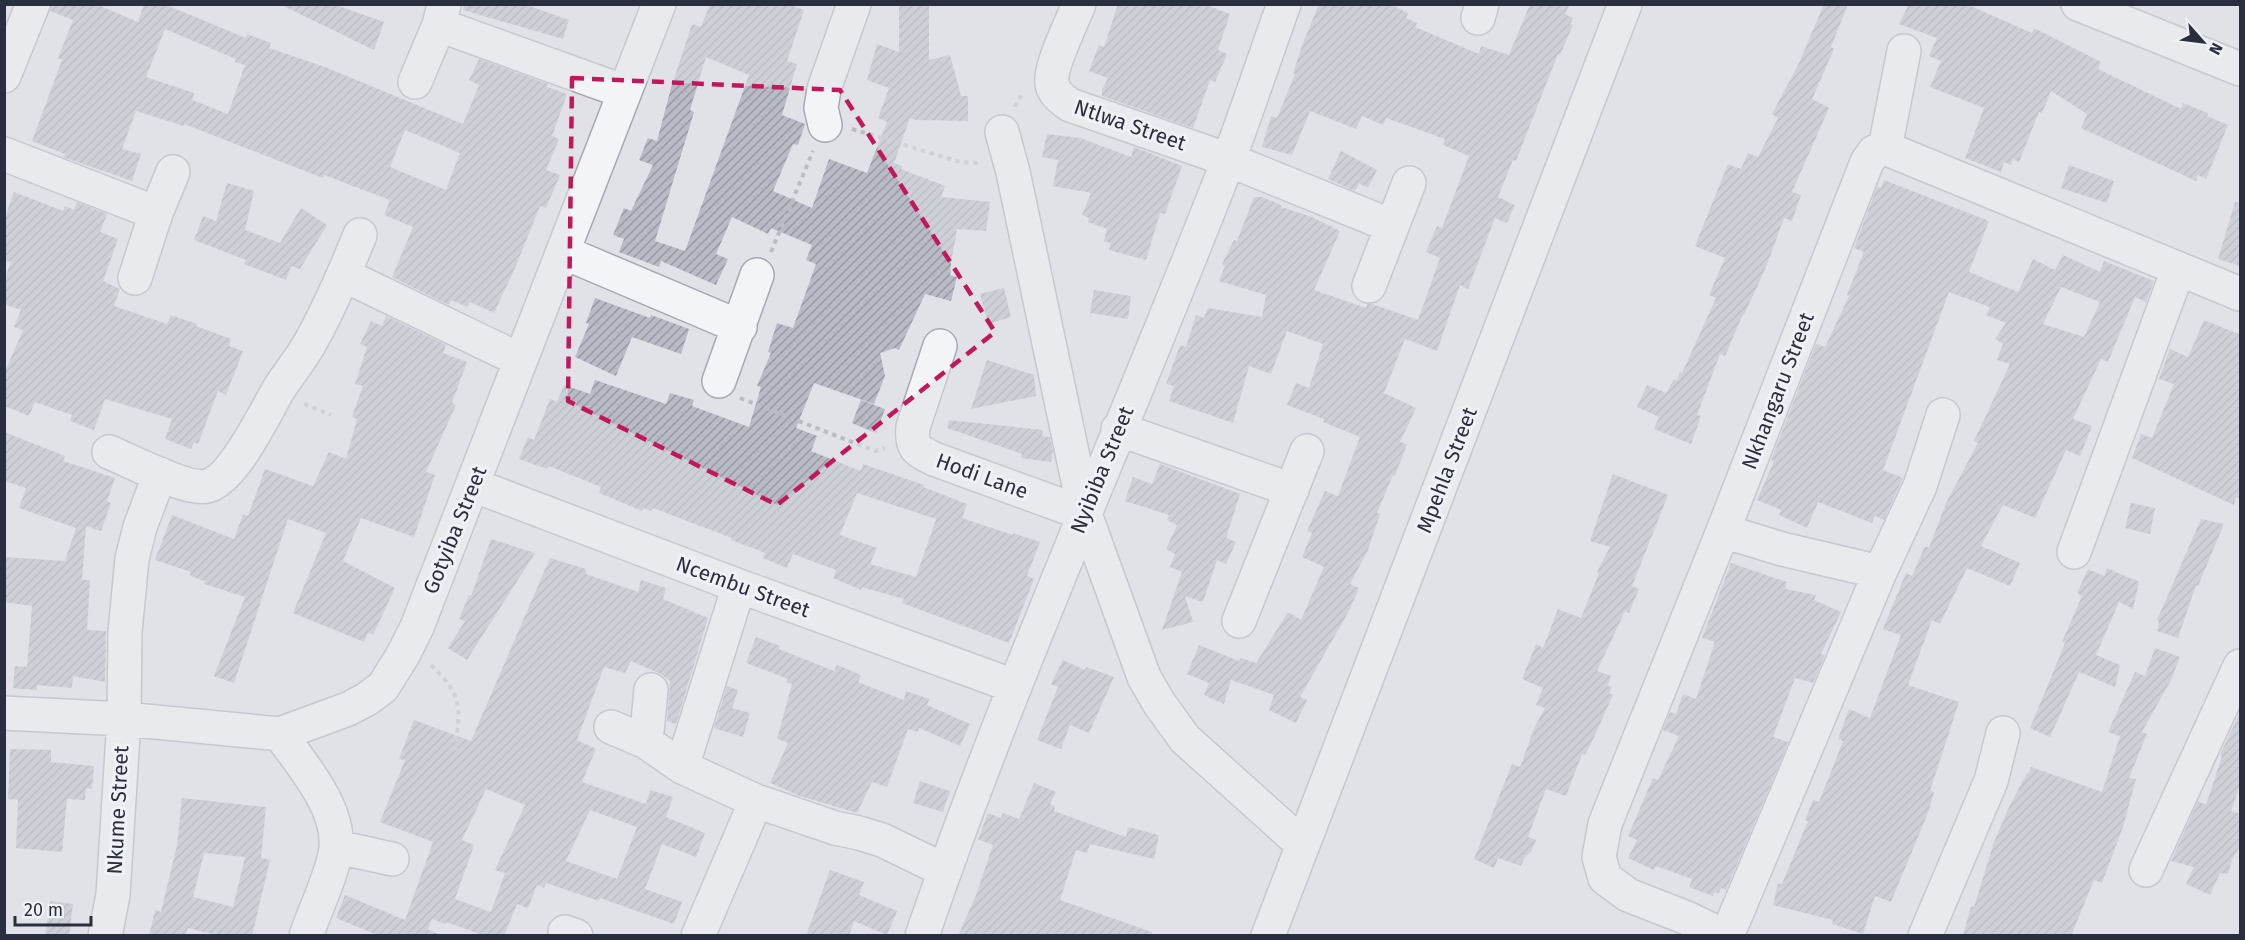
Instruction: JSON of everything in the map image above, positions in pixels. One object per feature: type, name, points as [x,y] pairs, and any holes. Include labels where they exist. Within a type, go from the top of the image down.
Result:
[{"type":"street","points":[[4,76],[33,4]]},
{"type":"street","name":"Gotyiba Street","points":[[4,713],[124,719],[280,734],[348,709],[383,687],[410,643],[659,4]]},
{"type":"street","points":[[1053,70],[1079,4]]},
{"type":"street","name":"Nyibiba Street","points":[[922,936],[944,870],[1014,686],[1229,159],[1284,4]]},
{"type":"street","name":"Mpehla Street","points":[[1268,936],[1625,4]]},
{"type":"street","points":[[2078,4],[2241,69]]},
{"type":"street","points":[[825,125],[821,108],[824,89],[846,7]]},
{"type":"street","points":[[415,82],[441,15],[625,92]]},
{"type":"street","points":[[1904,51],[1885,148],[2241,294]]},
{"type":"street","name":"Ntlwa Street","points":[[1053,70],[1052,85],[1058,97],[1070,105],[1229,159],[1392,226]]},
{"type":"street","points":[[1002,132],[1013,172],[1085,514],[1144,677],[1159,703],[1185,739],[1303,845]]},
{"type":"street","name":"Nkhangaru Street","points":[[1725,936],[1628,895],[1605,878],[1599,857],[1605,824],[1723,531],[1867,162],[1874,152],[1885,148]]},
{"type":"street","points":[[4,154],[156,213]]},
{"type":"street","points":[[135,278],[156,213],[173,172]]},
{"type":"street","points":[[1369,286],[1409,183]]},
{"type":"street","points":[[109,452],[185,485],[208,486],[219,480],[241,456],[282,385],[310,343],[344,275],[360,235]]},
{"type":"street","points":[[563,252],[740,327]]},
{"type":"street","points":[[2074,552],[2178,270]]},
{"type":"street","points":[[344,275],[520,360]]},
{"type":"street","points":[[719,381],[757,275]]},
{"type":"street","name":"Hodi Lane","points":[[940,346],[913,427],[911,441],[916,449],[934,459],[1085,514]]},
{"type":"street","points":[[1725,936],[1880,572],[1920,486],[1943,415]]},
{"type":"street","points":[[1118,429],[1292,490]]},
{"type":"street","points":[[1239,621],[1306,451]]},
{"type":"street","name":"Nkume Street","points":[[105,936],[113,895],[124,719],[125,632],[132,559],[140,527],[160,474]]},
{"type":"street","name":"Ncembu Street","points":[[473,485],[739,586],[1014,686]]},
{"type":"street","points":[[1723,531],[1782,549],[1880,572]]},
{"type":"street","points":[[682,767],[739,586]]},
{"type":"street","points":[[2146,870],[2241,666]]},
{"type":"street","points":[[646,742],[651,690]]},
{"type":"street","points":[[611,727],[646,742],[682,767],[756,801],[835,828],[882,840],[944,870]]},
{"type":"street","points":[[280,734],[312,779],[334,819],[337,848],[306,936]]},
{"type":"street","points":[[1925,936],[1991,781],[2003,734]]},
{"type":"street","points":[[698,936],[756,801]]},
{"type":"street","points":[[337,848],[392,859]]},
{"type":"path","points":[[757,275],[765,267],[825,125],[848,128],[960,162],[979,164],[989,159],[1018,99],[1053,70]]},
{"type":"path","points":[[719,381],[729,394],[875,451],[911,441]]},
{"type":"path","points":[[410,643],[449,682],[457,696],[459,715],[455,750]]},
{"type":"highlighted area","points":[[572,78],[840,90],[995,332],[777,505],[568,401]]},
{"type":"building","points":[[51,4],[96,4],[138,22],[144,4],[164,4],[246,38],[247,34],[271,43],[269,48],[325,67],[463,124],[479,85],[469,80],[479,59],[548,84],[547,87],[567,94],[552,136],[559,139],[546,170],[560,175],[546,208],[540,206],[494,313],[470,302],[467,307],[451,300],[449,305],[392,277],[413,227],[384,215],[390,200],[324,175],[323,178],[184,124],[184,126],[136,111],[122,149],[141,154],[132,181],[63,157],[65,154],[32,141],[62,60],[58,58],[73,20],[50,11]],"holes":[[[165,29],[245,65],[228,114],[192,100],[194,93],[146,77]],[[405,130],[460,153],[446,190],[390,167]]]},
{"type":"building","points":[[279,4],[333,4],[384,22],[374,50]]},
{"type":"building","points":[[464,4],[524,4],[569,20],[563,39],[463,10]]},
{"type":"building","points":[[710,4],[787,4],[804,10],[787,61],[797,64],[782,115],[805,124],[798,145],[793,144],[773,191],[812,208],[829,159],[867,173],[887,122],[878,118],[889,88],[867,80],[877,44],[899,52],[899,5],[929,5],[929,60],[950,55],[961,96],[968,96],[968,121],[910,118],[894,163],[902,166],[901,169],[945,186],[941,197],[990,202],[986,231],[957,229],[950,275],[957,277],[951,301],[925,294],[899,350],[895,348],[880,353],[885,376],[874,404],[814,383],[796,428],[817,436],[811,451],[861,471],[863,464],[924,485],[923,487],[967,504],[962,518],[1040,542],[1027,576],[1034,579],[1009,643],[902,603],[904,599],[862,587],[861,590],[833,578],[836,570],[793,554],[787,568],[763,558],[765,553],[731,540],[732,538],[653,508],[651,511],[643,508],[642,511],[599,493],[601,487],[549,466],[547,469],[519,459],[528,437],[534,440],[550,399],[557,402],[564,385],[590,394],[595,380],[666,404],[670,393],[694,400],[692,406],[749,427],[761,387],[757,386],[771,353],[768,352],[777,323],[793,328],[816,264],[806,260],[812,245],[771,228],[768,234],[732,217],[716,254],[728,259],[716,285],[661,261],[659,267],[619,252],[624,239],[613,235],[624,208],[631,211],[653,165],[639,160],[648,138],[657,141],[692,24],[701,27]],"holes":[[[706,57],[749,75],[685,251],[655,241],[694,112],[690,110]],[[857,493],[936,519],[916,577],[870,564],[877,548],[840,535]]]},
{"type":"building","points":[[1118,4],[1204,4],[1230,14],[1218,50],[1227,54],[1215,82],[1210,80],[1193,128],[1102,96],[1102,90],[1108,78],[1089,71],[1099,45],[1104,47]]},
{"type":"building","points":[[1319,4],[1390,4],[1408,13],[1406,18],[1417,23],[1415,27],[1479,54],[1481,46],[1509,55],[1530,4],[1570,4],[1565,14],[1573,18],[1570,24],[1573,25],[1560,55],[1558,54],[1516,161],[1513,160],[1498,197],[1515,205],[1507,223],[1495,218],[1468,289],[1460,285],[1437,351],[1405,339],[1384,393],[1416,408],[1400,442],[1407,444],[1377,513],[1380,514],[1368,550],[1350,584],[1359,588],[1350,609],[1300,697],[1307,700],[1296,723],[1269,710],[1274,695],[1231,680],[1224,704],[1204,695],[1209,683],[1187,674],[1199,645],[1239,661],[1241,658],[1256,663],[1288,612],[1301,620],[1324,567],[1302,557],[1312,533],[1307,531],[1325,491],[1338,496],[1360,437],[1323,422],[1324,419],[1287,405],[1296,383],[1309,388],[1323,344],[1287,331],[1271,374],[1249,366],[1233,423],[1169,401],[1174,386],[1166,384],[1180,345],[1186,347],[1196,315],[1204,318],[1208,308],[1262,317],[1266,295],[1219,281],[1225,266],[1222,264],[1234,240],[1237,241],[1254,197],[1262,197],[1340,231],[1314,290],[1366,308],[1367,304],[1372,304],[1418,320],[1440,258],[1426,252],[1437,226],[1442,228],[1469,156],[1443,145],[1445,139],[1386,118],[1383,125],[1362,116],[1356,129],[1310,111],[1292,155],[1262,147],[1271,116],[1277,118],[1295,74],[1293,73],[1303,43]]},
{"type":"building","points":[[1824,4],[1848,4],[1831,47],[1834,49],[1812,99],[1829,108],[1792,192],[1801,195],[1792,221],[1784,218],[1766,267],[1725,356],[1720,354],[1697,415],[1701,416],[1691,444],[1654,429],[1659,417],[1637,407],[1647,385],[1666,393],[1674,379],[1677,381],[1680,372],[1682,373],[1716,298],[1709,295],[1725,258],[1695,246],[1728,164],[1741,169],[1748,153],[1758,157],[1778,118],[1772,114],[1799,63]]},
{"type":"building","points":[[1909,4],[1966,4],[2032,33],[2034,28],[2101,62],[2098,69],[2181,109],[2183,103],[2208,113],[2207,116],[2228,125],[2206,179],[2198,175],[2196,181],[2081,128],[2087,114],[2051,91],[2042,113],[2039,112],[2019,162],[2013,159],[2011,165],[2004,162],[2001,172],[1965,158],[1984,108],[1930,87],[1941,61],[1929,56],[1937,38],[1899,24]]},
{"type":"building","points":[[1047,134],[1080,138],[1131,157],[1134,147],[1182,166],[1165,214],[1160,213],[1146,260],[1109,250],[1111,243],[1104,241],[1107,229],[1088,222],[1089,218],[1082,215],[1091,193],[1053,186],[1058,160],[1042,157]]},
{"type":"building","points":[[1341,151],[1377,170],[1368,188],[1359,183],[1355,191],[1328,179]]},
{"type":"building","points":[[2069,165],[2114,181],[2107,203],[2061,188]]},
{"type":"building","points":[[1884,180],[1989,221],[1969,272],[2018,292],[2033,259],[2055,270],[2063,255],[2100,272],[2104,261],[2154,281],[2146,302],[2135,297],[2108,362],[2101,359],[2073,419],[2092,426],[2080,456],[2066,450],[2035,518],[2003,505],[1981,546],[2020,563],[2010,586],[1967,568],[1940,624],[1932,620],[1908,685],[1959,702],[1930,791],[1934,792],[1928,813],[1891,902],[1875,896],[1863,934],[1832,924],[1833,920],[1773,905],[1778,884],[1782,884],[1808,821],[1805,820],[1813,800],[1819,802],[1843,741],[1838,739],[1849,709],[1870,718],[1901,635],[1883,629],[1906,573],[1912,576],[1925,546],[1929,548],[1946,503],[1978,443],[1974,441],[2010,364],[1997,360],[2003,344],[1995,339],[2006,323],[1986,315],[1990,307],[1949,292],[1883,470],[1903,478],[1884,520],[1875,516],[1872,523],[1818,502],[1807,528],[1779,515],[1781,510],[1757,500],[1774,461],[1771,460],[1816,344],[1825,347],[1849,296],[1847,295],[1864,252],[1854,248],[1877,187],[1881,188]],"holes":[[[2061,287],[2100,302],[2084,337],[2043,324]]]},
{"type":"building","points":[[227,183],[254,191],[245,230],[280,243],[301,208],[327,225],[300,269],[291,266],[286,280],[244,264],[246,260],[194,240],[203,216],[216,221]]},
{"type":"building","points":[[14,192],[63,211],[65,206],[74,210],[77,202],[107,214],[100,232],[118,239],[103,281],[120,289],[114,306],[167,324],[171,315],[197,324],[196,326],[231,339],[229,346],[243,351],[226,395],[218,391],[198,444],[194,442],[191,449],[165,439],[172,419],[105,399],[94,430],[70,421],[72,415],[35,402],[29,416],[4,406],[4,374],[23,330],[14,327],[21,310],[4,304],[4,281],[11,262],[4,260],[4,220]]},
{"type":"building","points":[[2235,202],[2241,203],[2241,266],[2218,259]]},
{"type":"building","points":[[1004,288],[1011,317],[988,324],[980,294]]},
{"type":"building","points":[[1094,290],[1131,296],[1128,319],[1090,313]]},
{"type":"building","points":[[595,298],[689,329],[681,354],[632,337],[616,376],[575,357],[589,324],[586,323]]},
{"type":"building","points":[[386,316],[446,345],[443,353],[467,362],[452,403],[456,405],[426,472],[435,475],[414,537],[361,518],[343,561],[395,588],[373,635],[368,633],[364,642],[293,613],[326,533],[288,519],[234,683],[214,676],[245,597],[204,584],[205,581],[190,576],[191,572],[155,560],[172,515],[234,539],[243,514],[248,516],[265,469],[313,486],[329,452],[346,459],[357,419],[352,417],[363,386],[355,384],[367,347],[360,344],[371,321],[382,326]]},
{"type":"building","points":[[2204,320],[2241,335],[2241,499],[2236,497],[2234,505],[2132,458],[2141,434],[2152,438],[2174,384],[2159,379],[2170,349],[2188,357]]},
{"type":"building","points":[[987,360],[1034,375],[1036,396],[971,409]]},
{"type":"building","points":[[861,400],[885,409],[876,433],[852,423]]},
{"type":"building","points":[[949,420],[1043,430],[1042,436],[1050,437],[1053,451],[1051,462],[1021,458],[1022,454],[947,428]]},
{"type":"building","points":[[4,432],[65,456],[63,461],[115,478],[107,501],[111,503],[101,531],[86,526],[82,580],[90,580],[87,630],[106,631],[105,682],[73,676],[72,688],[37,685],[37,690],[13,688],[15,666],[27,667],[32,606],[4,602],[4,557],[65,561],[76,528],[19,508],[26,488],[4,481]]},
{"type":"building","points":[[1160,464],[1240,494],[1226,538],[1236,542],[1226,564],[1217,560],[1203,602],[1185,596],[1193,622],[1162,630],[1182,572],[1170,567],[1175,554],[1166,549],[1177,525],[1167,520],[1169,515],[1125,501],[1133,477],[1152,484]]},
{"type":"building","points":[[1613,474],[1668,495],[1632,586],[1639,589],[1629,613],[1625,611],[1597,671],[1611,676],[1607,686],[1612,687],[1609,693],[1613,695],[1590,746],[1585,755],[1582,754],[1566,796],[1546,789],[1528,837],[1536,840],[1531,852],[1524,858],[1521,866],[1498,858],[1494,868],[1474,859],[1512,764],[1520,767],[1535,726],[1545,708],[1536,705],[1543,688],[1522,679],[1536,644],[1543,648],[1558,609],[1581,618],[1599,573],[1597,572],[1610,547],[1590,541]]},
{"type":"building","points":[[2131,503],[2155,508],[2150,534],[2125,528]]},
{"type":"building","points":[[2201,519],[2224,524],[2198,586],[2196,585],[2178,638],[2157,631],[2159,622],[2157,620]]},
{"type":"building","points":[[491,539],[535,553],[467,660],[448,648],[465,621],[459,619],[469,595],[471,596]]},
{"type":"building","points":[[550,558],[586,569],[586,574],[638,592],[641,580],[666,588],[663,599],[708,618],[676,724],[667,721],[670,681],[661,674],[631,661],[625,673],[604,667],[577,740],[596,749],[582,782],[646,804],[650,790],[673,797],[666,817],[705,833],[696,857],[662,844],[645,889],[682,902],[674,924],[600,898],[599,901],[546,883],[544,888],[537,885],[528,908],[517,904],[504,936],[485,936],[432,919],[428,929],[442,936],[380,936],[336,918],[345,895],[405,920],[433,842],[380,822],[405,760],[399,759],[414,720],[471,741]],"holes":[[[486,789],[525,805],[495,870],[505,873],[491,912],[455,899],[474,845],[462,840]],[[590,810],[637,827],[617,879],[566,861]]]},
{"type":"building","points":[[1731,563],[1787,582],[1785,589],[1816,595],[1814,600],[1841,612],[1821,654],[1825,655],[1813,683],[1795,678],[1773,737],[1788,742],[1785,751],[1726,890],[1721,888],[1719,893],[1715,892],[1713,896],[1689,887],[1692,879],[1656,866],[1654,870],[1628,858],[1637,840],[1628,836],[1653,778],[1658,780],[1679,736],[1663,730],[1670,712],[1676,714],[1683,694],[1696,699],[1715,642],[1702,638]]},
{"type":"building","points":[[2107,568],[2139,582],[2133,609],[2119,602],[2096,655],[2120,665],[2115,687],[2079,672],[2050,737],[2030,728],[2065,643],[2062,642],[2082,596],[2077,593],[2088,569],[2104,576]]},
{"type":"building","points":[[756,637],[780,646],[779,649],[834,671],[837,665],[861,675],[858,682],[904,700],[906,691],[929,699],[927,705],[970,724],[960,746],[919,728],[918,732],[908,729],[887,787],[872,782],[857,813],[800,796],[770,783],[788,743],[777,739],[792,684],[786,682],[788,679],[746,663]]},
{"type":"building","points":[[2155,648],[2180,657],[2172,678],[2142,732],[2147,734],[2129,778],[2136,779],[2123,827],[2102,883],[2094,880],[2071,936],[1963,936],[1994,842],[2009,807],[2031,767],[2102,792],[2120,736],[2108,732],[2135,672],[2145,676]]},
{"type":"building","points":[[1063,660],[1085,670],[1086,667],[1114,677],[1089,733],[1070,725],[1061,749],[1037,740],[1058,687],[1051,684]]},
{"type":"building","points":[[727,686],[738,690],[732,708],[750,713],[743,737],[714,728]]},
{"type":"building","points":[[2241,710],[2241,782],[2231,811],[2241,814],[2241,844],[2232,860],[2228,874],[2220,873],[2210,895],[2186,884],[2194,867],[2171,861],[2198,801],[2206,805],[2222,756],[2220,755]]},
{"type":"building","points":[[10,749],[51,750],[51,762],[94,766],[92,789],[86,788],[85,800],[67,799],[62,852],[16,848],[18,800],[8,799]]},
{"type":"building","points":[[920,781],[950,791],[943,812],[913,803]]},
{"type":"building","points":[[1034,783],[1056,792],[1050,804],[1055,807],[1054,811],[1126,837],[1128,827],[1159,835],[1154,859],[1090,844],[1087,853],[1076,850],[1060,900],[1152,932],[1152,936],[958,936],[976,895],[993,845],[978,839],[988,813],[1001,818],[1003,813],[1019,819]]},
{"type":"building","points":[[182,798],[266,807],[261,858],[270,860],[252,936],[220,936],[188,928],[185,936],[149,936],[155,910],[161,912],[177,845]],"holes":[[[204,853],[245,857],[233,907],[193,897]]]},
{"type":"building","points":[[830,870],[864,882],[859,895],[897,911],[887,935],[854,921],[849,936],[806,936]]},
{"type":"building","points":[[50,901],[73,904],[69,936],[45,936]]}]
